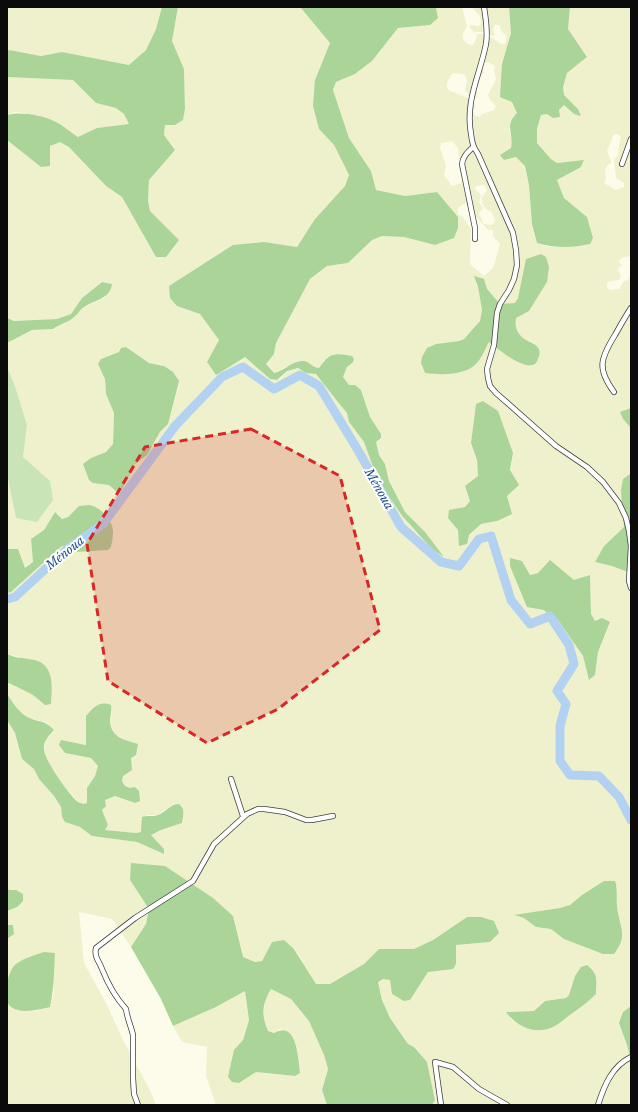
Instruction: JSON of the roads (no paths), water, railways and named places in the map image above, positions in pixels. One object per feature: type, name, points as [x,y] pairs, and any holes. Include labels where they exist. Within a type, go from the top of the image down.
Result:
[{"type":"street","points":[[484,7],[487,32],[486,43],[472,94],[469,113],[469,126],[473,147],[478,154],[513,233],[517,265],[514,279],[500,304],[497,313],[494,345],[487,369],[490,386],[531,425],[556,446],[587,467],[603,482],[619,504],[626,518],[629,531],[631,546],[629,581],[631,588]]},
{"type":"street","points":[[622,164],[631,139]]},
{"type":"street","points":[[473,147],[465,155],[462,164],[475,228],[475,239]]},
{"type":"street","points":[[614,392],[606,381],[602,371],[602,362],[607,348],[631,308]]},
{"type":"street","points":[[231,779],[243,816]]},
{"type":"street","points":[[138,1105],[134,1094],[133,1035],[126,1016],[126,1009],[110,988],[95,956],[96,948],[134,918],[193,880],[214,844],[243,816],[258,809],[264,809],[285,812],[306,820],[333,816]]},
{"type":"street","points":[[598,1105],[612,1073],[631,1057]]},
{"type":"street","points":[[441,1105],[435,1062],[453,1067],[480,1089],[507,1105]]},
{"type":"waterway","name":"Ménoua","points":[[7,599],[15,597],[65,551],[103,524],[175,426],[222,377],[243,367],[274,389],[300,375],[319,386],[359,452],[401,527],[441,562],[459,566],[479,539],[491,536],[511,600],[530,624],[550,616],[569,645],[574,664],[557,691],[566,704],[560,726],[560,761],[570,775],[599,776],[619,797],[631,820]]}]
